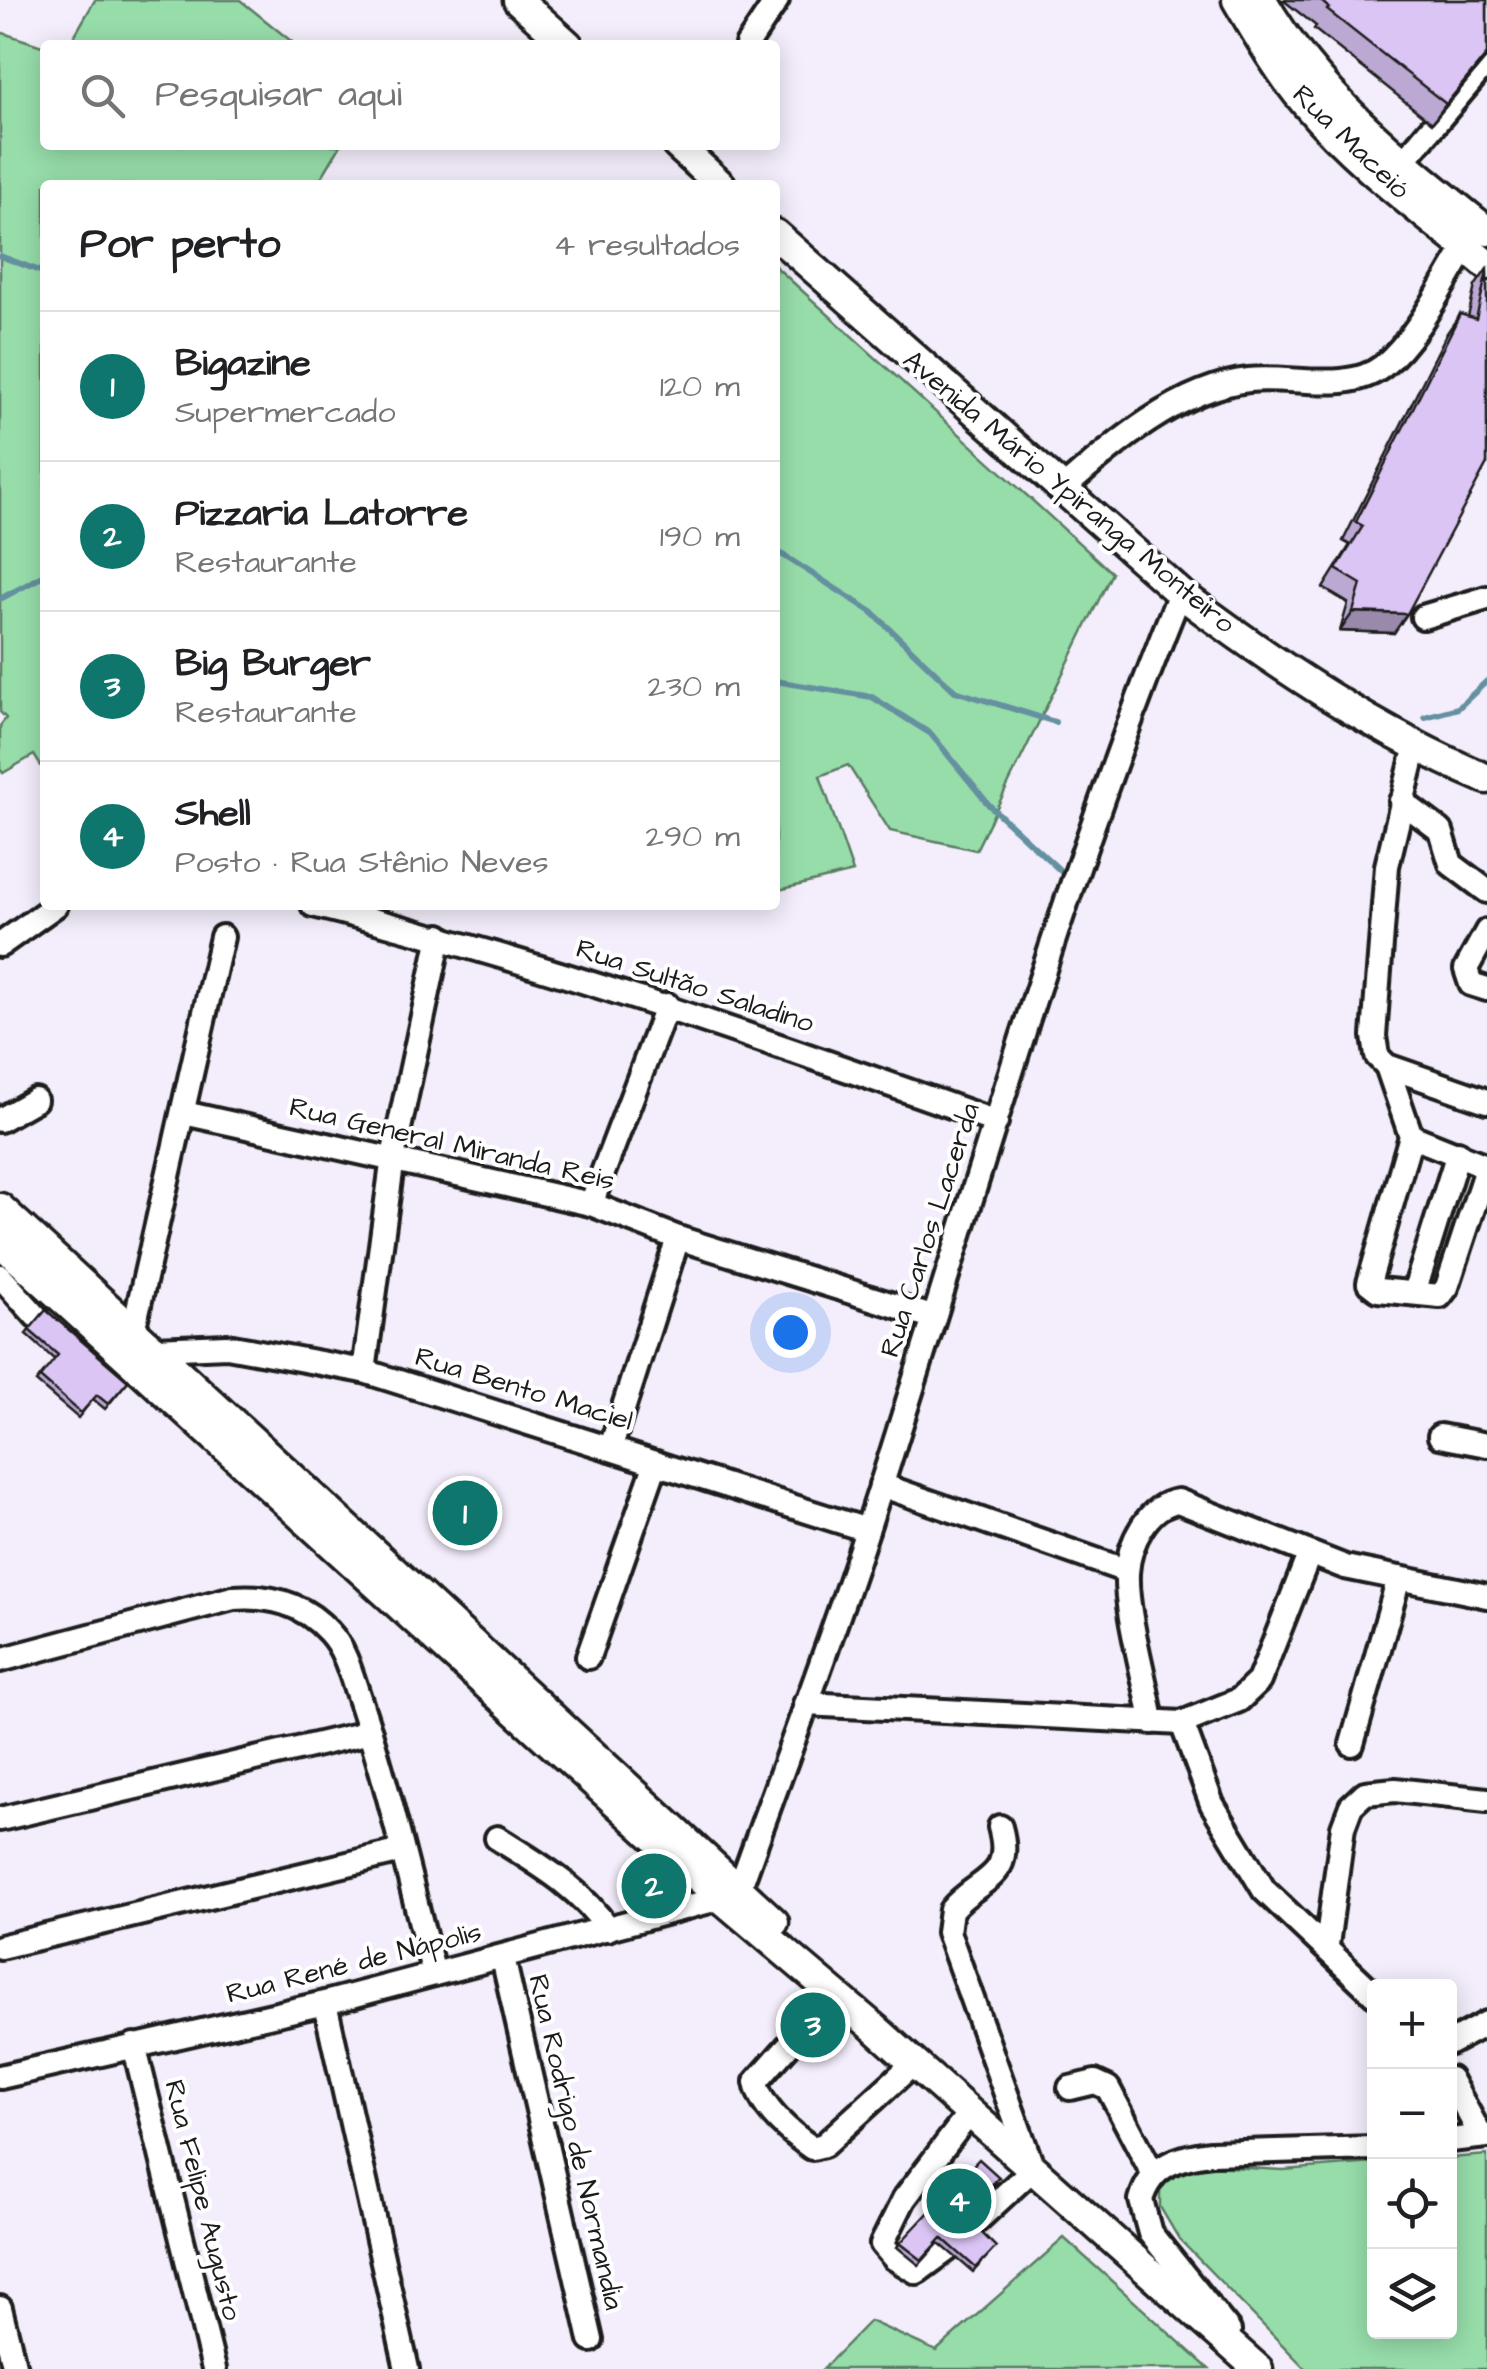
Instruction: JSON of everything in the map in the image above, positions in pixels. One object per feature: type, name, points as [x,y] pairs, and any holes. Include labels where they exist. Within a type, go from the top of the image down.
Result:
[{"type":"main road","points":[[518,0],[562,40]]},
{"type":"main road","name":"Rua Maceió","points":[[1237,0],[1276,65],[1308,106],[1480,248]]},
{"type":"main road","name":"Rua Maceió","points":[[1262,0],[1318,82],[1480,248]]},
{"type":"main road","points":[[683,150],[716,180]]},
{"type":"main road","name":"Avenida Mário Ypiranga Monteiro","points":[[780,238],[1061,491],[1180,592],[1251,646],[1356,713],[1487,779]]},
{"type":"main road","points":[[0,1208],[123,1354]]},
{"type":"main road","points":[[0,1242],[18,1274],[123,1354],[398,1589],[878,2031]]},
{"type":"main road","points":[[123,1354],[155,1350],[398,1589]]},
{"type":"main road","points":[[730,1892],[834,1994],[1259,2369]]},
{"type":"street","points":[[750,40],[777,0]]},
{"type":"street","points":[[1402,164],[1487,62]]},
{"type":"street","points":[[1061,491],[1108,452],[1179,404],[1214,388],[1249,380],[1364,376],[1384,366],[1480,248]]},
{"type":"street","name":"Rua Carlos Lacerda","points":[[730,1892],[805,1704],[867,1530],[1091,820],[1180,592]]},
{"type":"street","points":[[1423,617],[1487,598]]},
{"type":"street","points":[[1416,745],[1387,866],[1374,1036],[1377,1056],[1387,1066],[1487,1101]]},
{"type":"street","points":[[1401,800],[1441,831],[1451,864],[1487,891]]},
{"type":"street","points":[[0,945],[49,910]]},
{"type":"street","name":"Rua Sultão Saladino","points":[[333,910],[440,936],[667,1005],[996,1122]]},
{"type":"street","points":[[1487,931],[1466,969],[1471,984],[1487,990]]},
{"type":"street","points":[[364,1371],[393,1157],[440,936]]},
{"type":"street","points":[[123,1354],[184,1113],[222,937]]},
{"type":"street","points":[[591,1204],[667,1005]]},
{"type":"street","points":[[1387,1066],[1411,1136],[1369,1282],[1378,1290],[1414,1294],[1458,1153],[1411,1136]]},
{"type":"street","points":[[0,1120],[34,1100]]},
{"type":"street","name":"Rua General Miranda Reis","points":[[184,1113],[591,1204],[678,1238],[932,1317]]},
{"type":"street","points":[[612,1446],[678,1238]]},
{"type":"street","points":[[18,1274],[38,1317],[18,1274]]},
{"type":"street","name":"Rua Bento Maciel","points":[[155,1350],[227,1346],[364,1371],[612,1446],[867,1530]]},
{"type":"street","points":[[1440,1436],[1487,1445]]},
{"type":"street","points":[[588,1657],[656,1463]]},
{"type":"street","points":[[881,1486],[1127,1571]]},
{"type":"street","points":[[1152,1722],[1127,1571],[1147,1517],[1162,1503],[1178,1501],[1309,1555],[1487,1596]]},
{"type":"street","points":[[805,1704],[1182,1723],[1239,1700],[1259,1681],[1309,1555]]},
{"type":"street","points":[[1352,1744],[1399,1578]]},
{"type":"street","points":[[0,1660],[233,1598],[260,1596],[287,1602],[312,1616],[332,1634],[344,1656],[370,1732],[434,1974]]},
{"type":"street","points":[[1182,1723],[1212,1804],[1264,1890],[1367,1987]]},
{"type":"street","points":[[0,1819],[370,1732]]},
{"type":"street","points":[[1327,1946],[1343,1827],[1350,1806],[1365,1793],[1395,1790],[1487,1800]]},
{"type":"street","points":[[969,2228],[1033,2169],[948,1932],[951,1910],[1002,1866],[1005,1846],[1000,1827]]},
{"type":"street","points":[[497,1838],[566,1881],[589,1902],[608,1929]]},
{"type":"street","points":[[0,1947],[402,1852]]},
{"type":"street","name":"Rua René de Nápolis","points":[[0,2078],[503,1958],[730,1892]]},
{"type":"street","name":"Rua Rodrigo de Normandia","points":[[503,1958],[591,2340]]},
{"type":"street","points":[[834,1994],[756,2082],[758,2096],[794,2135],[812,2148],[824,2145],[914,2062]]},
{"type":"street","points":[[325,2003],[408,2369]]},
{"type":"street","points":[[1457,2039],[1487,2024]]},
{"type":"street","name":"Rua Felipe Augusto","points":[[134,2046],[214,2369]]},
{"type":"street","points":[[1070,2088],[1094,2082],[1108,2088],[1153,2174]]},
{"type":"street","points":[[1457,2092],[1484,2136],[1457,2139]]},
{"type":"street","points":[[947,2250],[917,2272],[894,2258],[882,2244],[904,2199],[969,2114]]},
{"type":"street","points":[[1259,2369],[1150,2233],[1140,2200],[1153,2174],[1184,2156],[1367,2148]]},
{"type":"street","points":[[0,2308],[15,2369]]},
{"type":"green space","points":[[95,0],[240,0],[290,40],[72,40]]},
{"type":"green space","points":[[0,32],[40,45],[40,150],[338,150],[320,180],[40,180],[40,764],[34,755],[3,773],[0,726],[6,718],[0,712]]},
{"type":"green space","points":[[780,271],[1112,573],[976,850],[890,831],[848,765],[820,776],[853,872],[780,890]]},
{"type":"green space","points":[[1487,2155],[1487,2369],[1306,2369],[1179,2239],[1160,2207],[1160,2186],[1178,2171],[1211,2166],[1283,2170],[1367,2164],[1367,2339],[1457,2339],[1457,2157]]},
{"type":"green space","points":[[1064,2238],[1209,2369],[823,2369],[870,2321],[936,2351]]},
{"type":"building","points":[[1320,0],[1487,0],[1487,54],[1446,104],[1327,10]]},
{"type":"building","points":[[1487,272],[1487,464],[1407,614],[1353,612],[1361,584],[1336,569],[1363,526],[1356,522],[1460,314],[1476,319]]},
{"type":"building","points":[[46,1310],[128,1381],[108,1404],[97,1395],[81,1413],[40,1377],[58,1355],[29,1330]]},
{"type":"building","points":[[979,2159],[999,2177],[964,2215],[996,2247],[976,2268],[942,2238],[922,2260],[900,2243]]},
{"type":"waterway","points":[[0,256],[40,271]]},
{"type":"waterway","points":[[780,553],[872,612],[955,691],[1055,722]]},
{"type":"waterway","points":[[0,599],[40,578]]},
{"type":"waterway","points":[[1425,717],[1458,708],[1487,681]]},
{"type":"waterway","points":[[780,682],[872,697],[931,734],[989,805],[1064,874]]},
{"type":"place","name":"Bigazine","points":[[465,1513]]},
{"type":"place","name":"Pizzaria Latorre","points":[[654,1886]]},
{"type":"place","name":"Big Burger","points":[[813,2025]]},
{"type":"place","name":"Shell","points":[[959,2201]]}]
